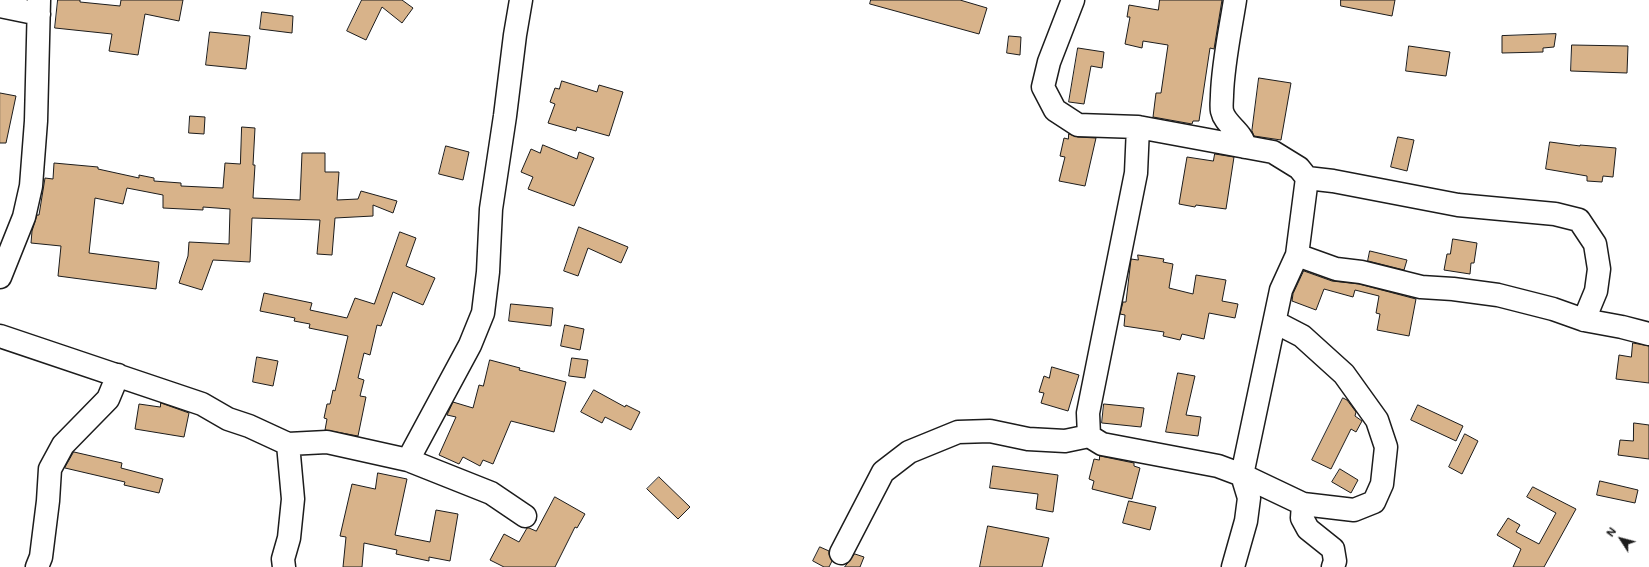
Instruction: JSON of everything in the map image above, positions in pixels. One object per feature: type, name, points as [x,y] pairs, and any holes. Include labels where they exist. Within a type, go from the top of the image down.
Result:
[{"type":"street","points":[[408,460],[470,345],[482,313],[488,272],[491,209],[521,0]]},
{"type":"street","points":[[1072,0],[1049,62],[1043,87],[1055,110],[1078,125],[1138,126],[1273,152],[1299,168],[1307,178],[1333,181],[1458,205],[1555,214],[1579,220],[1595,244],[1599,269],[1596,291],[1584,320]]},
{"type":"street","points":[[1235,0],[1222,74],[1222,111],[1226,120],[1237,130],[1244,141],[1245,147]]},
{"type":"street","points":[[0,6],[39,7],[36,121],[31,186],[24,217],[0,276]]},
{"type":"street","points":[[1089,436],[1088,414],[1136,173],[1138,126]]},
{"type":"street","points":[[1233,567],[1246,521],[1249,498],[1242,475],[1281,290],[1296,254],[1307,178]]},
{"type":"street","points":[[1296,254],[1336,269],[1361,272],[1421,286],[1498,295],[1553,309],[1584,320],[1649,334]]},
{"type":"street","points":[[841,553],[883,472],[909,452],[958,432],[990,430],[1028,439],[1065,441],[1089,436],[1102,444],[1218,466],[1242,475],[1303,504],[1354,510],[1374,502],[1382,484],[1386,447],[1377,420],[1344,374],[1302,336],[1275,322]]},
{"type":"street","points":[[0,336],[202,404],[228,419],[248,426],[288,444],[326,442],[408,460],[491,493],[525,516]]},
{"type":"street","points":[[37,567],[41,557],[43,543],[50,469],[63,446],[108,399],[118,375]]},
{"type":"street","points":[[284,567],[283,559],[289,538],[293,499],[288,444]]},
{"type":"street","points":[[1303,504],[1302,518],[1308,529],[1333,549],[1335,561],[1333,567]]},
{"type":"building","points":[[58,0],[80,0],[80,2],[120,6],[121,0],[183,0],[179,21],[145,14],[138,55],[109,51],[112,34],[55,28]]},
{"type":"building","points":[[362,0],[402,0],[413,8],[402,23],[382,7],[366,40],[347,31]]},
{"type":"building","points":[[871,0],[960,0],[987,8],[979,34],[870,4]]},
{"type":"building","points":[[1160,0],[1222,0],[1214,49],[1210,48],[1199,121],[1193,121],[1192,124],[1153,117],[1156,93],[1161,93],[1168,45],[1143,41],[1142,48],[1125,44],[1130,17],[1127,17],[1129,5],[1158,10]]},
{"type":"building","points":[[1341,0],[1395,0],[1392,16],[1341,6]]},
{"type":"building","points":[[262,12],[293,16],[292,33],[260,29]]},
{"type":"building","points":[[210,32],[250,36],[246,69],[206,65]]},
{"type":"building","points":[[1556,34],[1554,47],[1543,48],[1543,52],[1502,53],[1502,36]]},
{"type":"building","points":[[1009,36],[1021,37],[1020,55],[1007,53]]},
{"type":"building","points":[[1572,45],[1628,46],[1627,73],[1571,71]]},
{"type":"building","points":[[1409,46],[1450,52],[1446,76],[1406,71]]},
{"type":"building","points":[[1078,48],[1104,52],[1102,68],[1091,66],[1084,104],[1069,102]]},
{"type":"building","points":[[1259,78],[1291,83],[1281,140],[1254,136],[1252,131]]},
{"type":"building","points":[[562,81],[597,92],[599,85],[623,92],[609,136],[577,127],[576,131],[548,123],[555,104],[550,102],[555,88],[559,89]]},
{"type":"building","points":[[0,93],[16,96],[6,143],[0,143]]},
{"type":"building","points":[[190,116],[205,117],[204,134],[189,133]]},
{"type":"building","points":[[242,127],[255,128],[253,198],[300,200],[302,153],[325,153],[325,172],[339,172],[337,200],[358,199],[361,191],[397,201],[393,213],[373,205],[373,216],[335,218],[332,255],[317,254],[320,220],[252,218],[250,262],[213,260],[202,290],[179,283],[188,256],[189,242],[229,244],[230,209],[203,207],[203,210],[163,208],[163,195],[127,188],[123,204],[95,198],[89,253],[159,262],[156,289],[58,276],[61,246],[31,243],[32,231],[37,215],[39,215],[45,178],[53,179],[54,163],[98,167],[98,169],[139,178],[139,175],[154,178],[154,181],[181,183],[181,186],[223,188],[225,163],[240,164]]},
{"type":"building","points":[[1069,134],[1078,137],[1096,138],[1085,186],[1059,181],[1065,157],[1060,156],[1064,138],[1068,139]]},
{"type":"building","points":[[1398,137],[1414,140],[1407,171],[1391,167]]},
{"type":"building","points":[[1550,142],[1580,146],[1616,148],[1613,177],[1603,176],[1602,182],[1587,181],[1587,176],[1546,169]]},
{"type":"building","points":[[543,145],[577,159],[579,152],[594,158],[574,206],[528,189],[533,177],[521,172],[531,149],[540,153]]},
{"type":"building","points":[[446,146],[469,152],[463,180],[439,174]]},
{"type":"building","points":[[1215,154],[1234,157],[1226,209],[1196,205],[1195,207],[1179,204],[1187,157],[1213,161]]},
{"type":"building","points":[[579,227],[628,247],[621,263],[588,248],[578,276],[564,271]]},
{"type":"building","points":[[400,232],[416,238],[406,266],[435,278],[423,305],[393,292],[381,326],[377,325],[370,355],[364,353],[358,378],[364,380],[360,396],[366,397],[358,436],[325,430],[327,419],[324,418],[327,404],[330,404],[333,390],[335,391],[348,336],[309,328],[310,324],[294,321],[295,318],[260,311],[264,293],[312,303],[310,310],[347,318],[355,298],[374,304]]},
{"type":"building","points":[[1453,239],[1477,243],[1474,263],[1471,263],[1470,274],[1444,270],[1447,254],[1450,254]]},
{"type":"building","points":[[1370,251],[1407,260],[1404,270],[1368,261]]},
{"type":"building","points":[[1138,255],[1164,259],[1163,262],[1173,264],[1169,288],[1193,294],[1196,275],[1226,280],[1222,301],[1238,304],[1235,318],[1209,313],[1204,339],[1182,334],[1180,340],[1163,336],[1164,332],[1124,326],[1125,315],[1120,314],[1123,302],[1126,302],[1131,259],[1138,260]]},
{"type":"building","points":[[1304,271],[1332,281],[1359,284],[1416,299],[1409,336],[1377,330],[1380,314],[1376,313],[1379,296],[1355,290],[1353,297],[1324,289],[1316,310],[1292,301],[1293,294]]},
{"type":"building","points":[[511,304],[553,308],[551,326],[509,321]]},
{"type":"building","points":[[565,325],[584,329],[580,350],[561,346]]},
{"type":"building","points":[[1633,343],[1649,346],[1649,383],[1616,379],[1619,355],[1631,357]]},
{"type":"building","points":[[257,357],[278,361],[273,386],[253,382]]},
{"type":"building","points":[[572,358],[588,360],[585,378],[569,376]]},
{"type":"building","points":[[490,360],[520,368],[519,370],[566,382],[554,432],[511,421],[493,464],[483,460],[480,466],[463,457],[459,464],[439,455],[456,417],[447,415],[453,402],[473,408],[479,385],[483,386]]},
{"type":"building","points":[[1052,367],[1079,375],[1068,411],[1041,403],[1044,393],[1039,392],[1044,376],[1049,378]]},
{"type":"building","points":[[1178,373],[1195,376],[1186,415],[1201,417],[1198,436],[1166,432]]},
{"type":"building","points":[[594,390],[625,407],[626,405],[640,412],[631,430],[605,417],[602,423],[581,412]]},
{"type":"building","points":[[1343,398],[1347,400],[1356,412],[1355,416],[1362,421],[1356,432],[1351,429],[1331,469],[1312,460]]},
{"type":"building","points":[[161,403],[189,413],[184,437],[135,429],[139,404],[160,407]]},
{"type":"building","points":[[1104,404],[1144,408],[1141,427],[1102,423]]},
{"type":"building","points":[[1418,405],[1463,426],[1456,441],[1411,420]]},
{"type":"building","points":[[1634,423],[1649,425],[1649,459],[1618,455],[1620,440],[1633,441]]},
{"type":"building","points":[[1465,434],[1478,441],[1462,474],[1449,467]]},
{"type":"building","points":[[74,452],[122,463],[121,468],[163,479],[159,493],[124,485],[125,482],[65,468]]},
{"type":"building","points":[[1100,456],[1134,463],[1134,466],[1140,468],[1132,499],[1092,489],[1094,481],[1089,479],[1094,459],[1099,460]]},
{"type":"building","points":[[993,466],[1058,475],[1053,512],[1036,509],[1038,494],[990,488]]},
{"type":"building","points":[[1340,469],[1358,480],[1351,493],[1332,482]]},
{"type":"building","points":[[378,473],[407,479],[395,535],[430,542],[436,510],[458,514],[450,561],[429,557],[429,561],[396,554],[397,550],[364,543],[362,567],[343,567],[346,537],[340,536],[352,484],[375,489]]},
{"type":"building","points":[[659,477],[690,507],[678,519],[647,489]]},
{"type":"building","points":[[1600,481],[1638,490],[1635,503],[1597,495]]},
{"type":"building","points":[[1533,487],[1576,509],[1544,567],[1513,567],[1521,549],[1497,535],[1508,518],[1520,525],[1516,532],[1539,544],[1556,513],[1527,497]]},
{"type":"building","points":[[555,497],[585,514],[577,528],[575,527],[555,567],[504,567],[490,560],[504,534],[519,542],[527,528],[536,531]]},
{"type":"building","points":[[1129,501],[1156,507],[1150,530],[1123,523]]},
{"type":"building","points":[[988,526],[1049,538],[1042,567],[980,567]]},
{"type":"building","points":[[820,547],[829,551],[832,561],[829,567],[824,567],[813,561]]},
{"type":"building","points":[[855,554],[864,557],[860,567],[845,567]]}]
